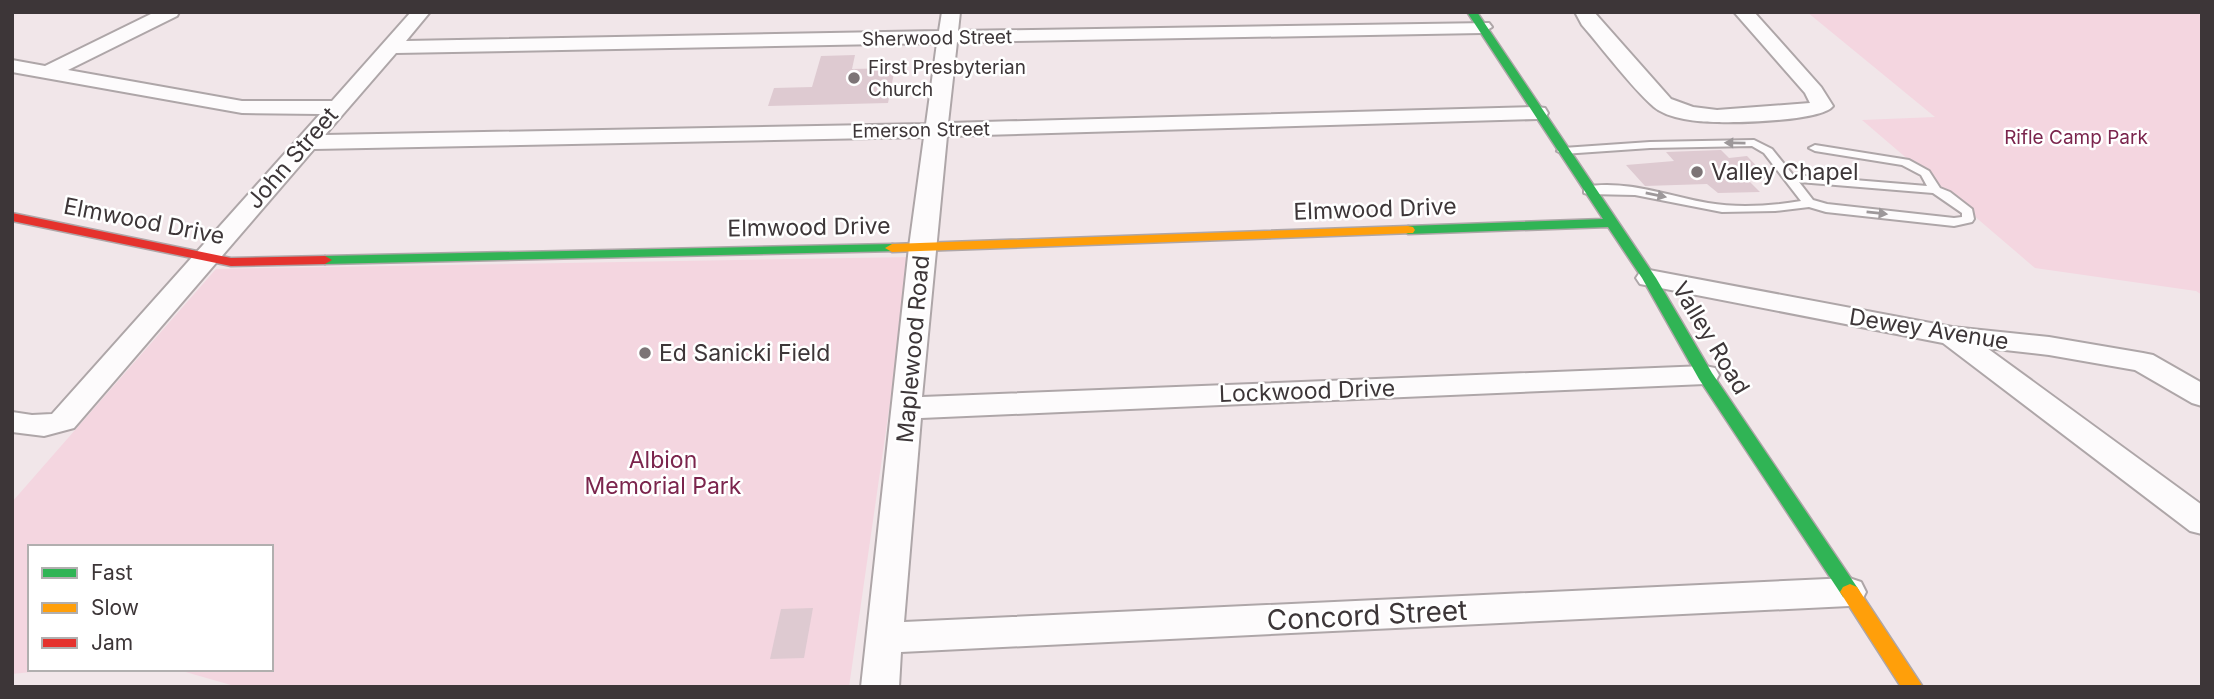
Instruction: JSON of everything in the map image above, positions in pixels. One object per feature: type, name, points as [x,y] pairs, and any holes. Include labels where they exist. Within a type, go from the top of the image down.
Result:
[{"type":"street","points":[[48,72],[170,12]]},
{"type":"street","name":"John Street","points":[[12,422],[31,427],[50,426],[64,421],[421,12]]},
{"type":"street","points":[[1584,12],[1663,104],[1690,113],[1717,116],[1812,110],[1822,106],[1814,91],[1743,12]]},
{"type":"street","name":"Sherwood Street","points":[[393,47],[950,25],[1477,20]]},
{"type":"street","name":"Valley Road","points":[[1477,20],[1648,278],[1705,375],[1913,687]]},
{"type":"street","name":"Maplewood Road","points":[[880,687],[922,247],[950,25]]},
{"type":"street","points":[[12,66],[242,107],[336,107]]},
{"type":"street","name":"Emerson Street","points":[[306,142],[938,130],[1537,113]]},
{"type":"street","name":"Elmwood Drive","points":[[12,217],[204,259],[244,262],[922,247],[1611,223]]},
{"type":"street","name":"Dewey Avenue","points":[[1648,278],[1952,336],[2049,346],[2143,362],[2202,396]]},
{"type":"street","points":[[1952,336],[2202,522]]},
{"type":"street","name":"Lockwood Drive","points":[[908,408],[1705,375]]},
{"type":"street","name":"Concord Street","points":[[885,638],[1849,592]]},
{"type":"lane","points":[[1563,151],[1754,143],[1768,150],[1809,204]]},
{"type":"lane","points":[[1815,148],[1906,162],[1925,173],[1935,190]]},
{"type":"lane","points":[[1588,190],[1635,191],[1713,207],[1796,207],[1809,204],[1954,222],[1968,219],[1968,212],[1935,190],[1791,178]]},
{"type":"green space","name":"Rifle Camp Park","points":[[1807,12],[2202,12],[2202,295],[2196,291],[2035,268],[1862,120],[1935,117]]},
{"type":"green space","name":"Albion Memorial Park","points":[[911,257],[849,687],[238,687],[182,671],[273,671],[273,545],[28,545],[28,671],[41,671],[12,674],[12,502],[216,269]]},
{"type":"building","name":"First Presbyterian Church","points":[[855,55],[852,69],[895,68],[888,103],[768,106],[774,88],[812,87],[821,56]]},
{"type":"building","name":"Valley Chapel","points":[[1721,150],[1729,158],[1747,156],[1769,179],[1748,180],[1760,192],[1718,193],[1707,184],[1645,186],[1626,165],[1674,161],[1666,152]]},
{"type":"building","points":[[813,608],[804,658],[770,659],[781,609]]},
{"type":"traffic: fast","points":[[1472,12],[1649,278],[1705,375],[1850,592]]},
{"type":"traffic: fast","points":[[1408,230],[1611,223]]},
{"type":"traffic: fast","points":[[325,260],[892,248]]},
{"type":"traffic: slow","points":[[892,248],[1408,230]]},
{"type":"traffic: slow","points":[[1850,592],[1913,687]]},
{"type":"traffic: jam","points":[[12,217],[231,262],[325,260]]},
{"type":"place","name":"First Presbyterian Church","points":[[854,78]]},
{"type":"place","name":"Valley Chapel","points":[[1697,172]]},
{"type":"place","name":"Ed Sanicki Field","points":[[645,353]]}]
